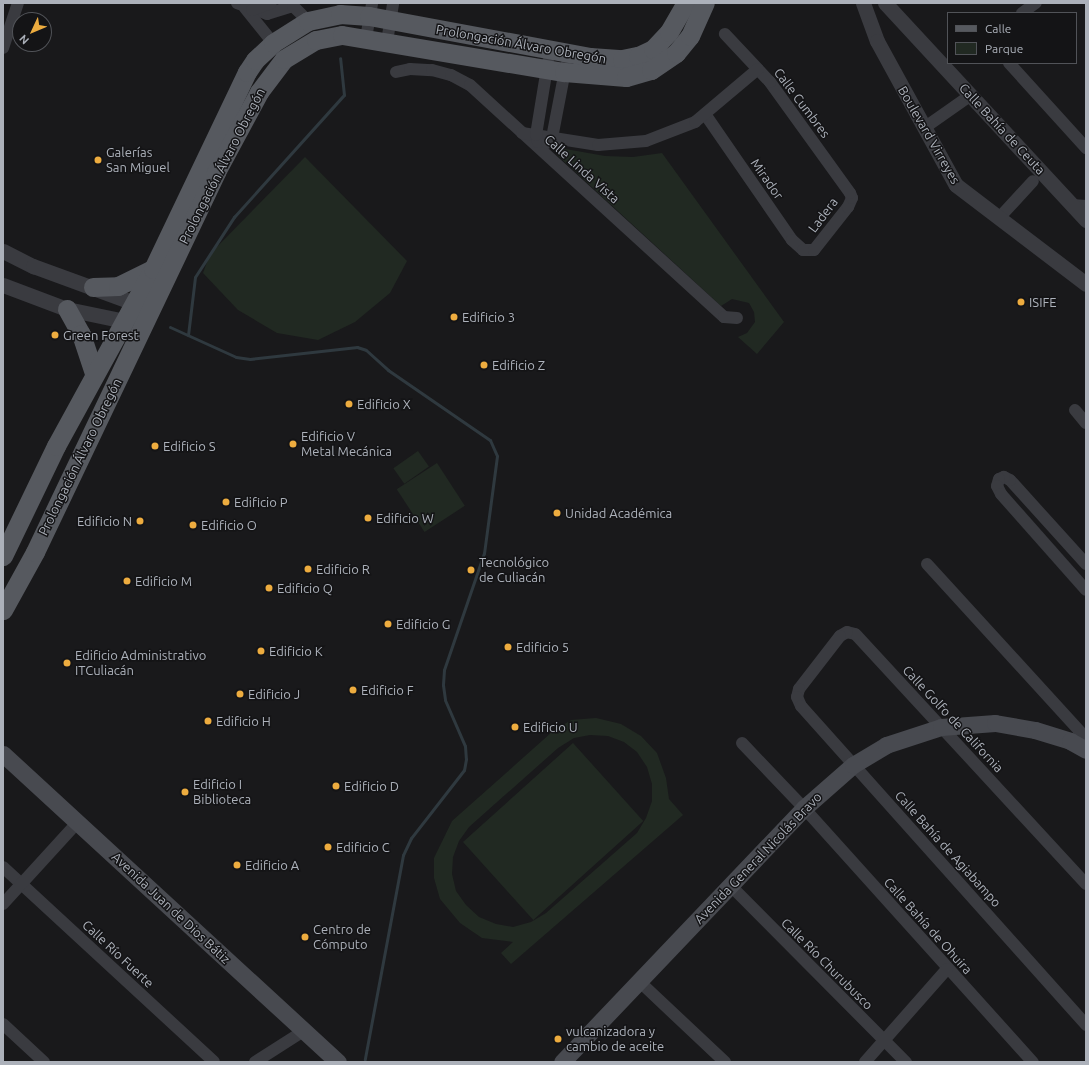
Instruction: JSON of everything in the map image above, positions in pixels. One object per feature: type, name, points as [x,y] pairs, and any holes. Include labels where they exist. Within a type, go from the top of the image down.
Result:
[{"type":"main road","name":"Prolongación Álvaro Obregón","points":[[3,556],[94,374],[153,269],[247,72],[269,38],[302,11],[340,14],[370,10],[392,12],[558,50],[612,60],[630,58],[647,53],[669,32],[686,3]]},
{"type":"main road","name":"Prolongación Álvaro Obregón","points":[[3,610],[35,552],[144,326],[216,172],[258,92],[273,70],[294,51],[323,37],[342,35],[556,71],[614,78],[638,75],[651,70],[669,59],[684,44],[705,3]]},
{"type":"main road","points":[[92,287],[118,286],[153,269]]},
{"type":"main road","points":[[67,309],[81,334],[94,374]]},
{"type":"main road","name":"Avenida General Nicolás Bravo","points":[[562,1062],[640,982],[804,808],[853,765],[886,746],[941,727],[995,723],[1035,730],[1070,741],[1086,750]]},
{"type":"main road","name":"Avenida Juan de Dios Bátiz","points":[[3,754],[305,1030],[338,1062]]},
{"type":"street","points":[[3,48],[18,3]]},
{"type":"street","name":"Boulevard Virreyes","points":[[862,3],[878,41],[956,185],[1086,284]]},
{"type":"street","name":"Calle Bahía de Ceuta","points":[[885,3],[971,95],[1079,205],[1086,220]]},
{"type":"street","points":[[1023,12],[1036,3]]},
{"type":"street","points":[[269,38],[276,6]]},
{"type":"street","points":[[244,7],[267,14],[276,6],[289,7],[302,11]]},
{"type":"street","points":[[244,7],[269,38]]},
{"type":"street","points":[[366,38],[370,10]]},
{"type":"street","points":[[387,42],[392,12]]},
{"type":"street","name":"Calle Cumbres","points":[[725,34],[758,69],[812,139],[850,193]]},
{"type":"street","points":[[558,50],[552,138],[541,150],[536,135],[556,71],[558,50]]},
{"type":"street","points":[[1010,64],[1086,148]]},
{"type":"street","name":"Calle Linda Vista","points":[[396,72],[410,69],[432,70],[462,79],[724,317],[737,318]]},
{"type":"street","points":[[522,133],[598,145],[629,144],[669,134],[705,114],[758,69]]},
{"type":"street","points":[[924,128],[971,95]]},
{"type":"street","name":"Mirador","points":[[705,114],[792,240],[803,250],[811,252]]},
{"type":"street","points":[[999,218],[1033,181]]},
{"type":"street","name":"Ladera","points":[[811,252],[848,207],[852,198],[850,193]]},
{"type":"street","points":[[3,251],[33,266],[152,309]]},
{"type":"street","points":[[3,286],[67,309],[124,320],[144,326]]},
{"type":"street","points":[[1075,410],[1086,423]]},
{"type":"street","points":[[1086,564],[1010,480],[1004,477],[999,479],[997,486],[1001,494],[1086,590]]},
{"type":"street","points":[[927,564],[1086,738]]},
{"type":"street","name":"Calle Golfo de California","points":[[799,689],[840,636],[850,632],[855,634],[1086,884]]},
{"type":"street","name":"Calle Bahía de Agiabampo","points":[[799,689],[797,697],[801,706],[1086,1025]]},
{"type":"street","name":"Calle Bahía de Ohuira","points":[[742,744],[804,808],[947,969],[1033,1062]]},
{"type":"street","points":[[3,904],[78,822]]},
{"type":"street","name":"Calle Río Fuerte","points":[[3,867],[214,1062]]},
{"type":"street","name":"Calle Río Churubusco","points":[[730,885],[883,1041],[906,1062]]},
{"type":"street","points":[[865,1062],[947,969]]},
{"type":"street","points":[[640,982],[725,1062]]},
{"type":"street","points":[[3,1024],[44,1062]]},
{"type":"street","points":[[255,1062],[305,1030]]},
{"type":"green space","points":[[560,148],[605,156],[633,157],[662,153],[784,322],[757,354],[738,337],[747,333],[755,322],[754,312],[749,303],[732,299],[721,306],[557,155]]},
{"type":"green space","points":[[305,157],[407,261],[390,293],[355,322],[318,340],[277,333],[238,310],[203,273],[210,254]]},
{"type":"green space","points":[[418,451],[429,467],[404,484],[393,468]]},
{"type":"green space","points":[[437,463],[465,506],[425,532],[397,489]]},
{"type":"green space","points":[[596,718],[621,724],[641,736],[657,753],[666,778],[669,799],[683,815],[511,964],[501,953],[513,942],[482,938],[460,923],[440,899],[434,878],[434,858],[452,821],[552,732],[571,720]],"holes":[[[590,735],[608,736],[624,742],[637,752],[647,767],[652,784],[652,801],[646,818],[637,833],[546,913],[531,922],[513,927],[496,924],[479,917],[466,905],[456,891],[452,874],[453,857],[459,841],[469,827],[558,748],[574,738]]]},
{"type":"green space","points":[[573,743],[643,821],[533,920],[463,842]]},
{"type":"waterway","points":[[188,335],[195,277],[234,217],[344,95],[340,58]]},
{"type":"waterway","points":[[170,327],[236,357],[250,359],[357,347],[366,350],[388,370],[490,440],[497,456],[484,553],[444,670],[443,685],[445,700],[465,746],[466,759],[464,770],[411,838],[403,855],[365,1059]]},
{"type":"place","name":"Galerías San Miguel","points":[[98,160]]},
{"type":"place","name":"ISIFE","points":[[1021,302]]},
{"type":"place","name":"Edificio 3","points":[[454,317]]},
{"type":"place","name":"Green Forest","points":[[55,335]]},
{"type":"place","name":"Edificio Z","points":[[484,365]]},
{"type":"place","name":"Edificio X","points":[[349,404]]},
{"type":"place","name":"Edificio V Metal Mecánica","points":[[293,444]]},
{"type":"place","name":"Edificio S","points":[[155,446]]},
{"type":"place","name":"Edificio P","points":[[226,502]]},
{"type":"place","name":"Unidad Académica","points":[[557,513]]},
{"type":"place","name":"Edificio W","points":[[368,518]]},
{"type":"place","name":"Edificio N","points":[[140,521]]},
{"type":"place","name":"Edificio O","points":[[193,525]]},
{"type":"place","name":"Edificio R","points":[[308,569]]},
{"type":"place","name":"Tecnológico de Culiacán","points":[[471,570]]},
{"type":"place","name":"Edificio M","points":[[127,581]]},
{"type":"place","name":"Edificio Q","points":[[269,588]]},
{"type":"place","name":"Edificio G","points":[[388,624]]},
{"type":"place","name":"Edificio 5","points":[[508,647]]},
{"type":"place","name":"Edificio K","points":[[261,651]]},
{"type":"place","name":"Edificio Administrativo ITCuliacán","points":[[67,663]]},
{"type":"place","name":"Edificio F","points":[[353,690]]},
{"type":"place","name":"Edificio J","points":[[240,694]]},
{"type":"place","name":"Edificio H","points":[[208,721]]},
{"type":"place","name":"Edificio U","points":[[515,727]]},
{"type":"place","name":"Edificio D","points":[[336,786]]},
{"type":"place","name":"Edificio I Biblioteca","points":[[185,792]]},
{"type":"place","name":"Edificio C","points":[[328,847]]},
{"type":"place","name":"Edificio A","points":[[237,865]]},
{"type":"place","name":"Centro de Cómputo","points":[[305,937]]},
{"type":"place","name":"vulcanizadora y cambio de aceite","points":[[558,1039]]}]
